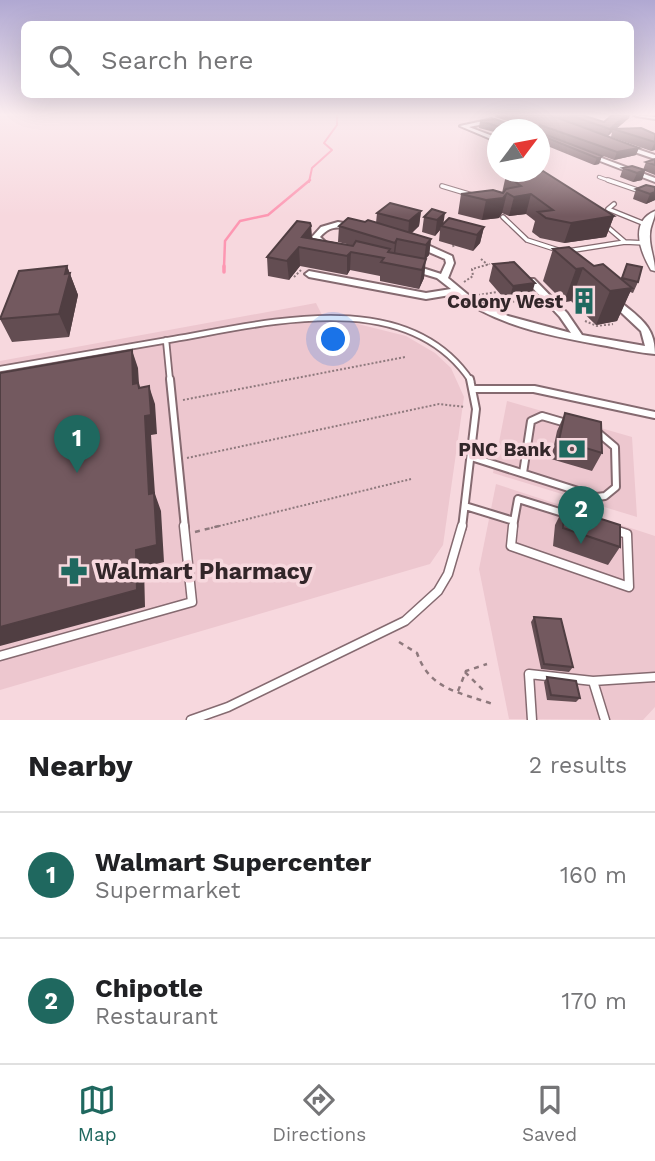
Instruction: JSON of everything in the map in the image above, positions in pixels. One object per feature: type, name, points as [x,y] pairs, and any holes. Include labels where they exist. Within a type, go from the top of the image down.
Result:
[{"type":"main road","points":[[654,262],[642,233],[645,224],[655,214]]},
{"type":"street","points":[[630,149],[655,157]]},
{"type":"street","points":[[578,151],[655,180]]},
{"type":"street","points":[[338,250],[321,245],[316,235],[336,223],[367,230]]},
{"type":"street","points":[[408,241],[449,258],[444,278]]},
{"type":"street","points":[[400,265],[444,278],[461,289],[475,304],[505,318],[579,338],[654,351]]},
{"type":"street","points":[[305,271],[426,296],[461,289]]},
{"type":"street","points":[[531,281],[564,315],[579,338]]},
{"type":"street","points":[[606,294],[646,330],[654,351]]},
{"type":"lane","points":[[599,177],[624,188],[647,191]]},
{"type":"lane","points":[[442,186],[474,196]]},
{"type":"lane","points":[[614,204],[608,209],[645,224]]},
{"type":"lane","points":[[503,217],[514,232],[543,248],[566,251],[625,242],[645,243]]},
{"type":"lane","points":[[593,217],[625,242]]},
{"type":"lane","points":[[0,369],[313,315],[349,316],[396,326],[432,342],[458,363],[475,389],[476,409],[465,506],[453,566],[438,591],[417,612],[393,629],[228,707],[191,720]]},
{"type":"lane","points":[[0,656],[192,602],[166,340]]},
{"type":"lane","points":[[475,389],[534,388],[655,415]]},
{"type":"lane","points":[[523,473],[531,421],[542,416],[576,426]]},
{"type":"lane","points":[[471,457],[597,497],[605,496],[616,487],[615,447],[605,436],[587,429]]},
{"type":"lane","points":[[579,519],[518,499],[511,546],[629,587],[627,534],[603,526]]},
{"type":"lane","points":[[465,506],[514,522]]},
{"type":"lane","points":[[532,720],[529,674],[593,681],[655,677]]},
{"type":"lane","points":[[593,681],[605,720]]},
{"type":"path","points":[[461,289],[461,284],[473,276],[472,269],[489,265],[481,259]]},
{"type":"path","points":[[294,277],[305,271]]},
{"type":"path","points":[[481,300],[473,295],[498,292]]},
{"type":"path","points":[[586,321],[598,326],[613,324]]},
{"type":"path","points":[[173,402],[405,357]]},
{"type":"path","points":[[178,460],[439,404],[476,409]]},
{"type":"path","points":[[186,534],[411,479]]},
{"type":"path","points":[[399,642],[406,643],[417,653],[423,671],[432,681],[495,705]]},
{"type":"path","points":[[465,672],[487,664]]},
{"type":"path","points":[[458,692],[465,672]]},
{"type":"path","points":[[465,672],[484,691]]},
{"type":"shaded area","points":[[316,303],[326,323],[354,323],[406,336],[435,353],[451,368],[464,397],[443,545],[430,564],[0,690],[0,361]]},
{"type":"shaded area","points":[[507,401],[632,437],[637,517],[493,473]]},
{"type":"shaded area","points":[[496,484],[655,536],[655,707],[643,720],[509,719],[479,569]]},
{"type":"building","points":[[574,149],[582,149],[602,156],[597,158]]},
{"type":"building","points":[[607,149],[636,149],[617,152]]},
{"type":"building","points":[[632,166],[645,170],[637,173],[623,168]]},
{"type":"building","points":[[550,175],[614,216],[571,223],[546,218],[538,212],[553,210],[531,194],[514,197],[507,193],[503,198],[486,200],[461,194],[493,190],[503,193],[506,189],[521,186],[516,182],[550,182]]},
{"type":"building","points":[[646,185],[655,187],[655,192],[650,194],[636,189]]},
{"type":"building","points":[[390,203],[421,211],[409,221],[377,213]]},
{"type":"building","points":[[432,209],[445,213],[437,220],[424,217]]},
{"type":"building","points":[[348,218],[365,222],[368,220],[431,239],[426,245],[397,239],[395,243],[339,226]]},
{"type":"building","points":[[449,218],[484,227],[477,235],[441,226]]},
{"type":"building","points":[[297,221],[310,223],[311,226],[302,237],[353,246],[356,241],[390,249],[388,252],[426,259],[422,270],[381,262],[384,258],[351,252],[347,256],[299,247],[287,261],[267,257]]},
{"type":"building","points":[[569,247],[594,266],[603,264],[632,288],[610,291],[583,268],[576,269],[553,249]]},
{"type":"building","points":[[514,262],[535,283],[513,286],[493,264]]},
{"type":"building","points":[[627,264],[642,267],[638,282],[622,278]]},
{"type":"building","points":[[67,266],[65,274],[70,273],[59,314],[0,319],[19,271]]},
{"type":"building","points":[[132,350],[133,384],[138,383],[139,388],[149,386],[151,415],[145,416],[149,494],[154,493],[157,545],[136,550],[137,590],[0,627],[0,373]]},
{"type":"building","points":[[565,413],[601,422],[602,453],[559,440]]},
{"type":"building","points":[[564,507],[620,525],[620,547],[563,528]]},
{"type":"building","points":[[534,617],[561,619],[573,667],[544,664]]},
{"type":"building","points":[[547,677],[576,681],[580,698],[551,695]]},
{"type":"waterway","points":[[309,181],[312,168],[332,150],[330,149]]},
{"type":"waterway","points":[[224,268],[225,241],[240,221],[268,215],[309,181]]},
{"type":"place","name":"Colony West","points":[[584,301]]},
{"type":"place","name":"PNC Bank","points":[[572,449]]},
{"type":"place","name":"Walmart Supercenter","points":[[77,473]]},
{"type":"place","name":"Chipotle","points":[[581,544]]},
{"type":"place","name":"Walmart Pharmacy","points":[[74,571]]}]
